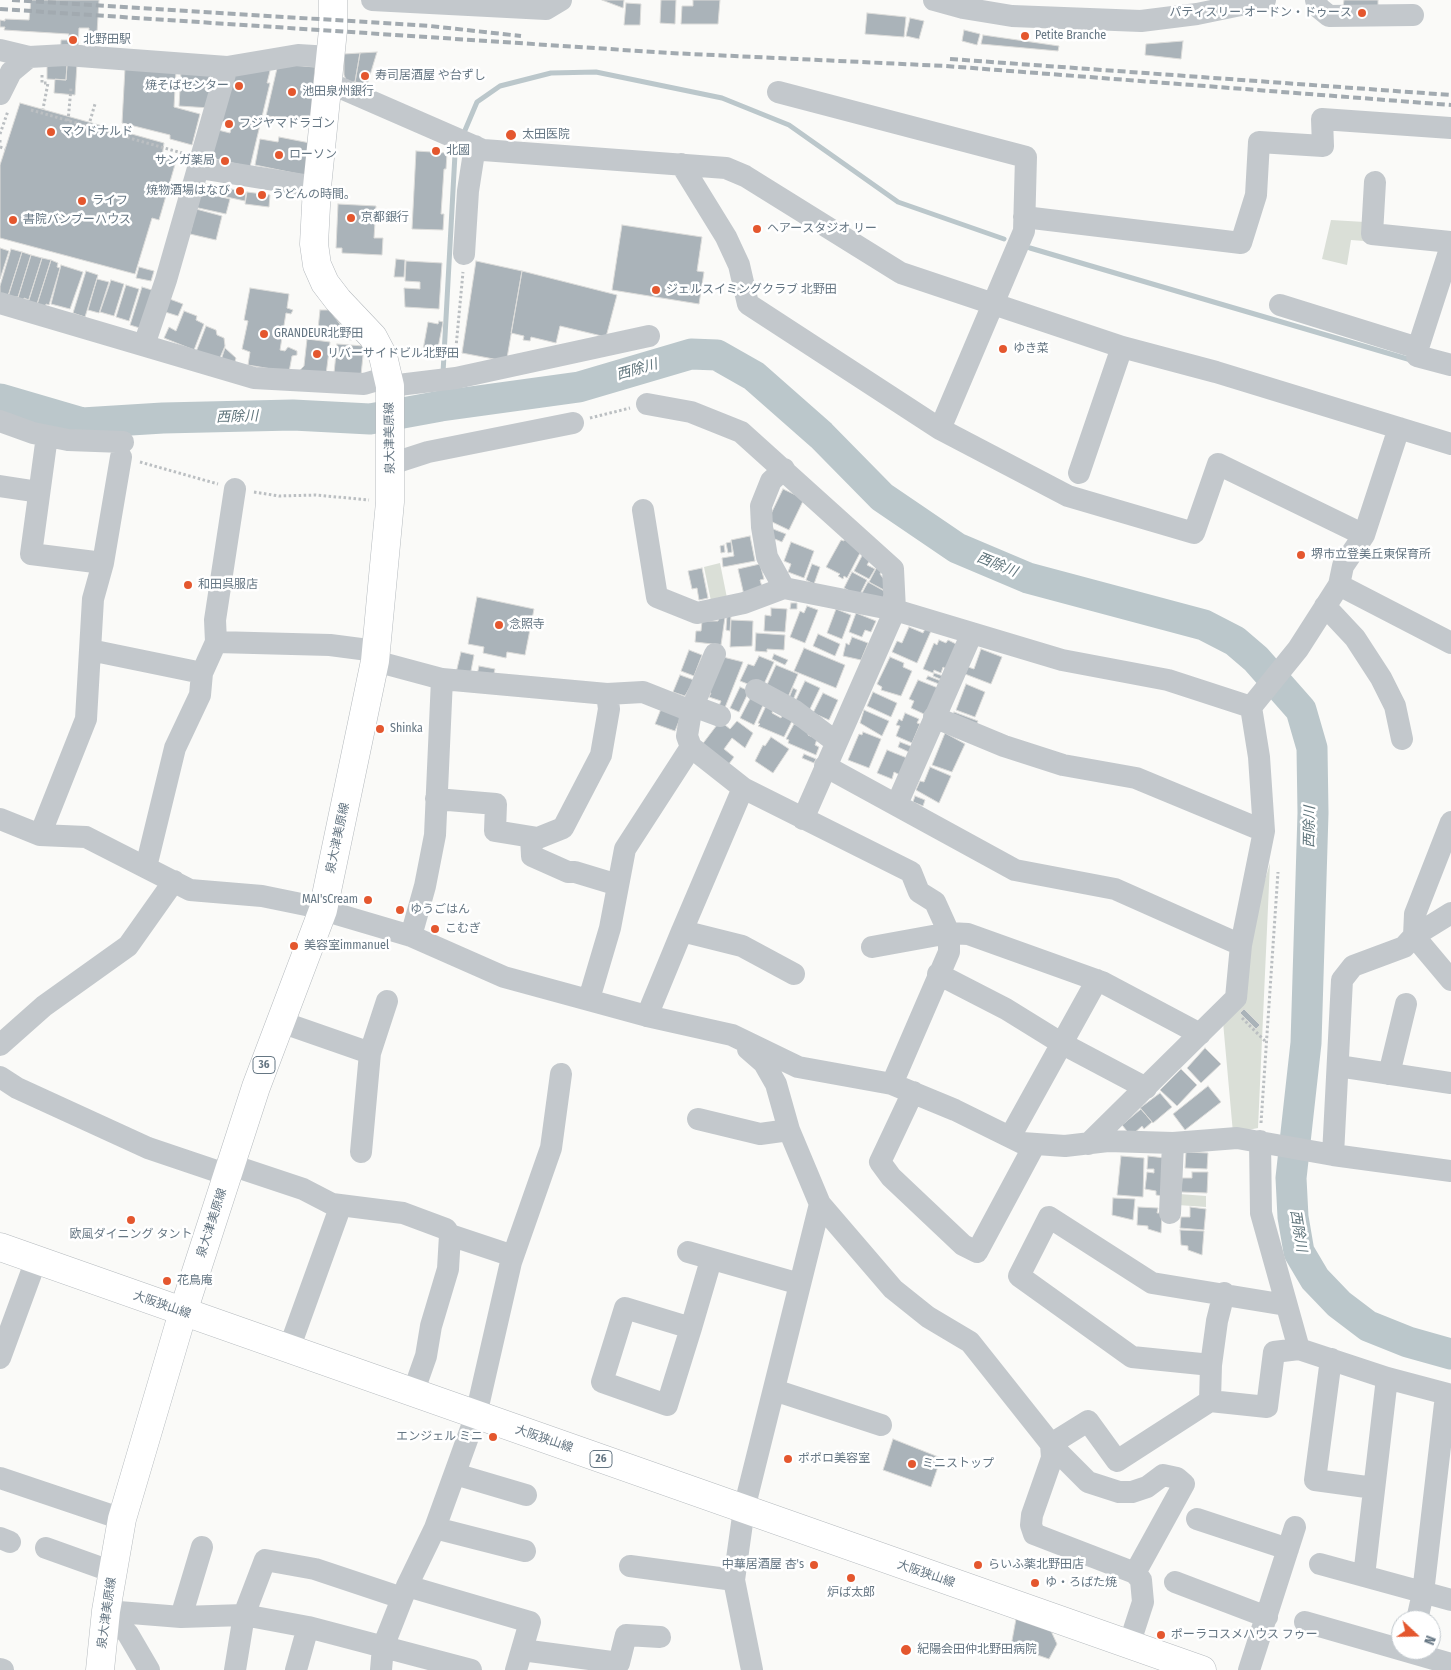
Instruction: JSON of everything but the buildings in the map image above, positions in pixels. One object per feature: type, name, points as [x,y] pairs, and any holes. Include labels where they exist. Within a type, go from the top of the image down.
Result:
[{"type":"main road","name":"泉大津美原線","points":[[100,1670],[106,1611],[122,1518],[182,1312],[229,1170],[323,910],[376,656],[390,502],[389,386],[383,356],[373,337],[338,300],[325,283],[317,265],[314,244],[333,0]]},
{"type":"main road","name":"大阪狭山線","points":[[0,1247],[1129,1644],[1163,1662],[1202,1670]]},
{"type":"street","points":[[372,0],[546,8],[561,0]]},
{"type":"street","points":[[947,2],[1012,16],[1078,10],[1150,20],[1197,14],[1265,0]]},
{"type":"street","points":[[1316,0],[1318,7],[1329,16],[1413,15]]},
{"type":"street","points":[[0,50],[36,56],[228,67],[298,55],[483,150],[726,168],[745,176],[900,273],[1122,346],[1216,372],[1451,444]]},
{"type":"street","points":[[5,99],[10,72],[36,56]]},
{"type":"street","points":[[144,345],[228,67]]},
{"type":"street","points":[[778,92],[1026,157],[1024,230],[991,304],[940,429]]},
{"type":"street","points":[[1024,217],[1241,243],[1256,195],[1260,142],[1323,146],[1322,119],[1451,128]]},
{"type":"street","points":[[464,254],[468,191],[474,146]]},
{"type":"street","points":[[681,164],[726,237],[739,266],[748,304],[940,429],[1068,496],[1194,532],[1218,464],[1364,535]]},
{"type":"street","points":[[199,168],[317,187]]},
{"type":"street","points":[[1375,182],[1372,234],[1451,242]]},
{"type":"street","points":[[1451,246],[1417,356],[1451,365]]},
{"type":"street","points":[[0,303],[254,378],[389,386],[447,379],[649,336]]},
{"type":"street","points":[[1280,305],[1418,348]]},
{"type":"street","points":[[1079,473],[1122,346]]},
{"type":"street","points":[[647,404],[691,412],[741,432],[893,569],[895,610],[803,819]]},
{"type":"street","points":[[0,422],[47,436],[122,450],[103,563],[93,599],[86,719],[40,834]]},
{"type":"street","points":[[391,459],[573,423]]},
{"type":"street","points":[[1088,1144],[1236,998],[1241,945],[1264,831],[1253,704],[1298,649],[1339,585],[1343,566],[1364,535],[1399,428]]},
{"type":"street","points":[[47,436],[31,554],[103,563]]},
{"type":"street","points":[[784,469],[772,482],[761,506],[762,528],[767,557],[784,588]]},
{"type":"street","points":[[0,486],[39,492]]},
{"type":"street","points":[[146,868],[175,748],[200,695],[202,673],[216,642],[215,620],[235,489]]},
{"type":"street","points":[[642,510],[657,597],[697,613],[744,603],[784,588],[895,610],[1062,660],[1168,680],[1253,704]]},
{"type":"street","points":[[1339,585],[1451,644]]},
{"type":"street","points":[[1325,606],[1355,638],[1381,678],[1394,706],[1402,739]]},
{"type":"street","points":[[897,804],[972,633]]},
{"type":"street","points":[[216,642],[330,645],[376,656],[442,679],[607,694],[643,692],[692,709],[720,716]]},
{"type":"street","points":[[90,650],[202,673]]},
{"type":"street","points":[[716,654],[692,709],[687,736],[691,747],[743,788],[911,872],[919,892],[935,902],[949,933],[949,952],[892,1084]]},
{"type":"street","points":[[411,936],[425,886],[435,835],[442,679]]},
{"type":"street","points":[[756,690],[795,711],[836,742]]},
{"type":"street","points":[[436,799],[496,804],[495,831],[538,838],[563,828],[601,755],[608,709],[607,694]]},
{"type":"street","points":[[934,717],[1004,746],[1063,765],[1136,778],[1264,831]]},
{"type":"street","points":[[589,999],[610,928],[625,849],[691,747]]},
{"type":"street","points":[[826,766],[1015,870],[1114,889],[1241,945]]},
{"type":"street","points":[[647,1016],[743,788]]},
{"type":"street","points":[[0,819],[40,834],[86,837],[190,890],[262,896],[323,910],[411,936],[504,977],[647,1016],[732,1034],[798,1067],[892,1084],[955,1110],[1022,1143],[1066,1146],[1108,1142],[1173,1143],[1237,1138],[1326,1154],[1451,1171]]},
{"type":"street","points":[[1451,822],[1415,914],[1414,936],[1451,980]]},
{"type":"street","points":[[531,837],[532,856],[568,872],[575,872],[618,885]]},
{"type":"street","points":[[0,1044],[44,1006],[128,946],[174,881]]},
{"type":"street","points":[[1326,1154],[1338,1066],[1342,980],[1353,966],[1404,947],[1414,936],[1451,913]]},
{"type":"street","points":[[682,931],[742,946],[794,974]]},
{"type":"street","points":[[872,947],[949,933],[968,934],[1097,980],[1200,1034]]},
{"type":"street","points":[[938,974],[1006,1009],[1061,1043],[1146,1088]]},
{"type":"street","points":[[1010,1137],[1097,980]]},
{"type":"street","points":[[361,1152],[370,1053],[387,1001]]},
{"type":"street","points":[[1389,1074],[1406,1004]]},
{"type":"street","points":[[281,1022],[370,1053]]},
{"type":"street","points":[[732,1034],[764,1063],[776,1084],[789,1130],[820,1204],[893,1289],[928,1318],[970,1342],[1052,1451],[1059,1453],[1088,1482],[1119,1492],[1132,1492],[1147,1487],[1163,1475],[1176,1478],[1184,1484],[1136,1573]]},
{"type":"street","points":[[1338,1066],[1451,1083]]},
{"type":"street","points":[[776,1084],[798,1067]]},
{"type":"street","points":[[381,1670],[383,1647],[404,1592],[435,1528],[476,1415],[513,1256],[552,1148],[561,1074]]},
{"type":"street","points":[[0,1077],[17,1088],[148,1148],[303,1189],[332,1204],[403,1213],[446,1229],[450,1235],[448,1269],[431,1326],[426,1356],[413,1392]]},
{"type":"street","points":[[913,1092],[880,1162],[891,1177],[963,1244],[977,1252],[1035,1144]]},
{"type":"street","points":[[698,1120],[760,1134],[789,1130]]},
{"type":"street","points":[[1267,1142],[1261,1213],[1299,1349]]},
{"type":"street","points":[[1170,1213],[1173,1143]]},
{"type":"street","points":[[752,1670],[734,1580],[744,1509],[820,1204]]},
{"type":"street","points":[[289,1349],[341,1205]]},
{"type":"street","points":[[1211,1365],[1132,1357],[1019,1276],[1049,1218],[1152,1283],[1224,1293],[1286,1305]]},
{"type":"street","points":[[450,1235],[513,1256]]},
{"type":"street","points":[[688,1252],[800,1284]]},
{"type":"street","points":[[0,1358],[36,1260]]},
{"type":"street","points":[[691,1328],[626,1308],[602,1382],[667,1405],[691,1328],[711,1260]]},
{"type":"street","points":[[1210,1401],[1211,1365],[1224,1293]]},
{"type":"street","points":[[1129,1644],[1143,1602],[1141,1580],[1136,1573],[1034,1534],[1031,1525],[1032,1515],[1052,1451],[1088,1421],[1117,1461],[1210,1401],[1267,1407],[1274,1352],[1299,1349],[1387,1378],[1449,1395],[1419,1610]]},
{"type":"street","points":[[1331,1359],[1314,1480],[1374,1488]]},
{"type":"street","points":[[1364,1576],[1387,1378]]},
{"type":"street","points":[[774,1390],[881,1425]]},
{"type":"street","points":[[455,1474],[526,1495]]},
{"type":"street","points":[[0,1478],[122,1518]]},
{"type":"street","points":[[1197,1519],[1288,1549]]},
{"type":"street","points":[[435,1528],[524,1551]]},
{"type":"street","points":[[1249,1670],[1268,1617],[1295,1528]]},
{"type":"street","points":[[181,1617],[202,1547]]},
{"type":"street","points":[[46,1548],[112,1572]]},
{"type":"street","points":[[235,1670],[244,1615],[265,1560],[315,1569],[530,1622],[519,1660],[619,1663],[626,1635],[660,1637]]},
{"type":"street","points":[[1320,1564],[1451,1600]]},
{"type":"street","points":[[630,1566],[734,1580]]},
{"type":"street","points":[[1175,1582],[1268,1617]]},
{"type":"street","points":[[106,1611],[181,1617],[244,1615],[308,1627],[383,1647],[447,1667],[471,1670]]},
{"type":"street","points":[[106,1611],[128,1634],[149,1670]]},
{"type":"street","points":[[1305,1622],[1391,1652]]},
{"type":"street","points":[[296,1670],[308,1627]]},
{"type":"street","points":[[1423,1660],[1451,1664]]},
{"type":"path","points":[[36,56],[42,83],[48,83],[43,109]]},
{"type":"path","points":[[68,121],[71,88]]},
{"type":"path","points":[[0,134],[5,99]]},
{"type":"path","points":[[90,121],[95,104]]},
{"type":"path","points":[[31,110],[68,121],[75,126],[164,148]]},
{"type":"path","points":[[0,140],[0,146],[4,149]]},
{"type":"path","points":[[447,379],[455,355],[464,254]]},
{"type":"path","points":[[573,423],[647,404]]},
{"type":"path","points":[[1267,1142],[1266,1042],[1278,871]]},
{"type":"path","points":[[1229,1004],[1266,1042]]},
{"type":"shaded area","points":[[1331,220],[1365,222],[1364,241],[1351,240],[1347,265],[1322,259]]},
{"type":"shaded area","points":[[720,563],[727,598],[711,601],[704,567]]},
{"type":"shaded area","points":[[1270,863],[1258,1128],[1233,1133],[1223,1022]]},
{"type":"shaded area","points":[[1179,1194],[1206,1196],[1206,1207],[1178,1205]]},
{"type":"waterway","points":[[463,135],[477,102],[500,86],[551,73],[596,72],[722,98],[789,125],[898,202],[1004,239]]},
{"type":"waterway","points":[[443,373],[455,154],[459,145]]},
{"type":"waterway","points":[[1030,248],[1411,360]]},
{"type":"waterway","name":"西除川","points":[[0,399],[82,423],[163,418],[293,415],[370,419],[441,406],[579,387],[691,354],[717,355],[754,376],[821,435],[882,497],[957,548],[1028,578],[1204,625],[1235,641],[1256,659],[1301,710],[1312,748],[1313,813],[1306,1043],[1291,1178],[1293,1217],[1299,1252],[1315,1279],[1339,1304],[1368,1326],[1408,1342],[1451,1354]]},
{"type":"waterway","points":[[441,406],[442,384]]},
{"type":"railway","points":[[12,0],[430,26],[521,36]]},
{"type":"railway","points":[[0,9],[670,53],[946,66],[1451,105]]},
{"type":"railway","points":[[950,59],[1451,95]]},
{"type":"place","name":"パティスリー オードン・ドゥース","points":[[1362,13]]},
{"type":"place","name":"Petite Branche","points":[[1025,36]]},
{"type":"place","name":"北野田駅","points":[[73,40]]},
{"type":"place","name":"寿司居酒屋 や台ずし","points":[[365,76]]},
{"type":"place","name":"焼そばセンター","points":[[239,86]]},
{"type":"place","name":"池田泉州銀行","points":[[292,92]]},
{"type":"place","name":"フジヤマドラゴン","points":[[229,124]]},
{"type":"place","name":"マクドナルド","points":[[51,132]]},
{"type":"place","name":"太田医院","points":[[511,135]]},
{"type":"place","name":"北國","points":[[436,151]]},
{"type":"place","name":"ローソン","points":[[279,155]]},
{"type":"place","name":"サンガ薬局","points":[[225,161]]},
{"type":"place","name":"焼物酒場はなび","points":[[240,191]]},
{"type":"place","name":"うどんの時間。","points":[[262,195]]},
{"type":"place","name":"ライフ","points":[[82,201]]},
{"type":"place","name":"京都銀行","points":[[351,218]]},
{"type":"place","name":"書院バンブーハウス","points":[[13,220]]},
{"type":"place","name":"ヘアースタジオ リー","points":[[757,229]]},
{"type":"place","name":"ジェルスイミングクラブ 北野田","points":[[656,290]]},
{"type":"place","name":"GRANDEUR北野田","points":[[264,334]]},
{"type":"place","name":"ゆき菜","points":[[1003,349]]},
{"type":"place","name":"リバーサイドビル北野田","points":[[317,354]]},
{"type":"place","name":"堺市立登美丘東保育所","points":[[1301,555]]},
{"type":"place","name":"和田呉服店","points":[[188,585]]},
{"type":"place","name":"念照寺","points":[[499,625]]},
{"type":"place","name":"Shinka","points":[[380,729]]},
{"type":"place","name":"MAI'sCream","points":[[368,900]]},
{"type":"place","name":"ゆうごはん","points":[[400,910]]},
{"type":"place","name":"こむぎ","points":[[435,929]]},
{"type":"place","name":"美容室immanuel","points":[[294,946]]},
{"type":"place","name":"欧風ダイニング タント","points":[[131,1220]]},
{"type":"place","name":"花鳥庵","points":[[167,1281]]},
{"type":"place","name":"エンジェル ミニ","points":[[493,1437]]},
{"type":"place","name":"ポポロ美容室","points":[[788,1459]]},
{"type":"place","name":"ミニストップ","points":[[912,1464]]},
{"type":"place","name":"中華居酒屋 杏's","points":[[814,1565]]},
{"type":"place","name":"らいふ薬北野田店","points":[[978,1565]]},
{"type":"place","name":"炉ば太郎","points":[[851,1578]]},
{"type":"place","name":"ゆ・ろばた焼","points":[[1035,1583]]},
{"type":"place","name":"ポーラコスメハウス フゥー","points":[[1161,1635]]},
{"type":"place","name":"紀陽会田仲北野田病院","points":[[906,1650]]}]
